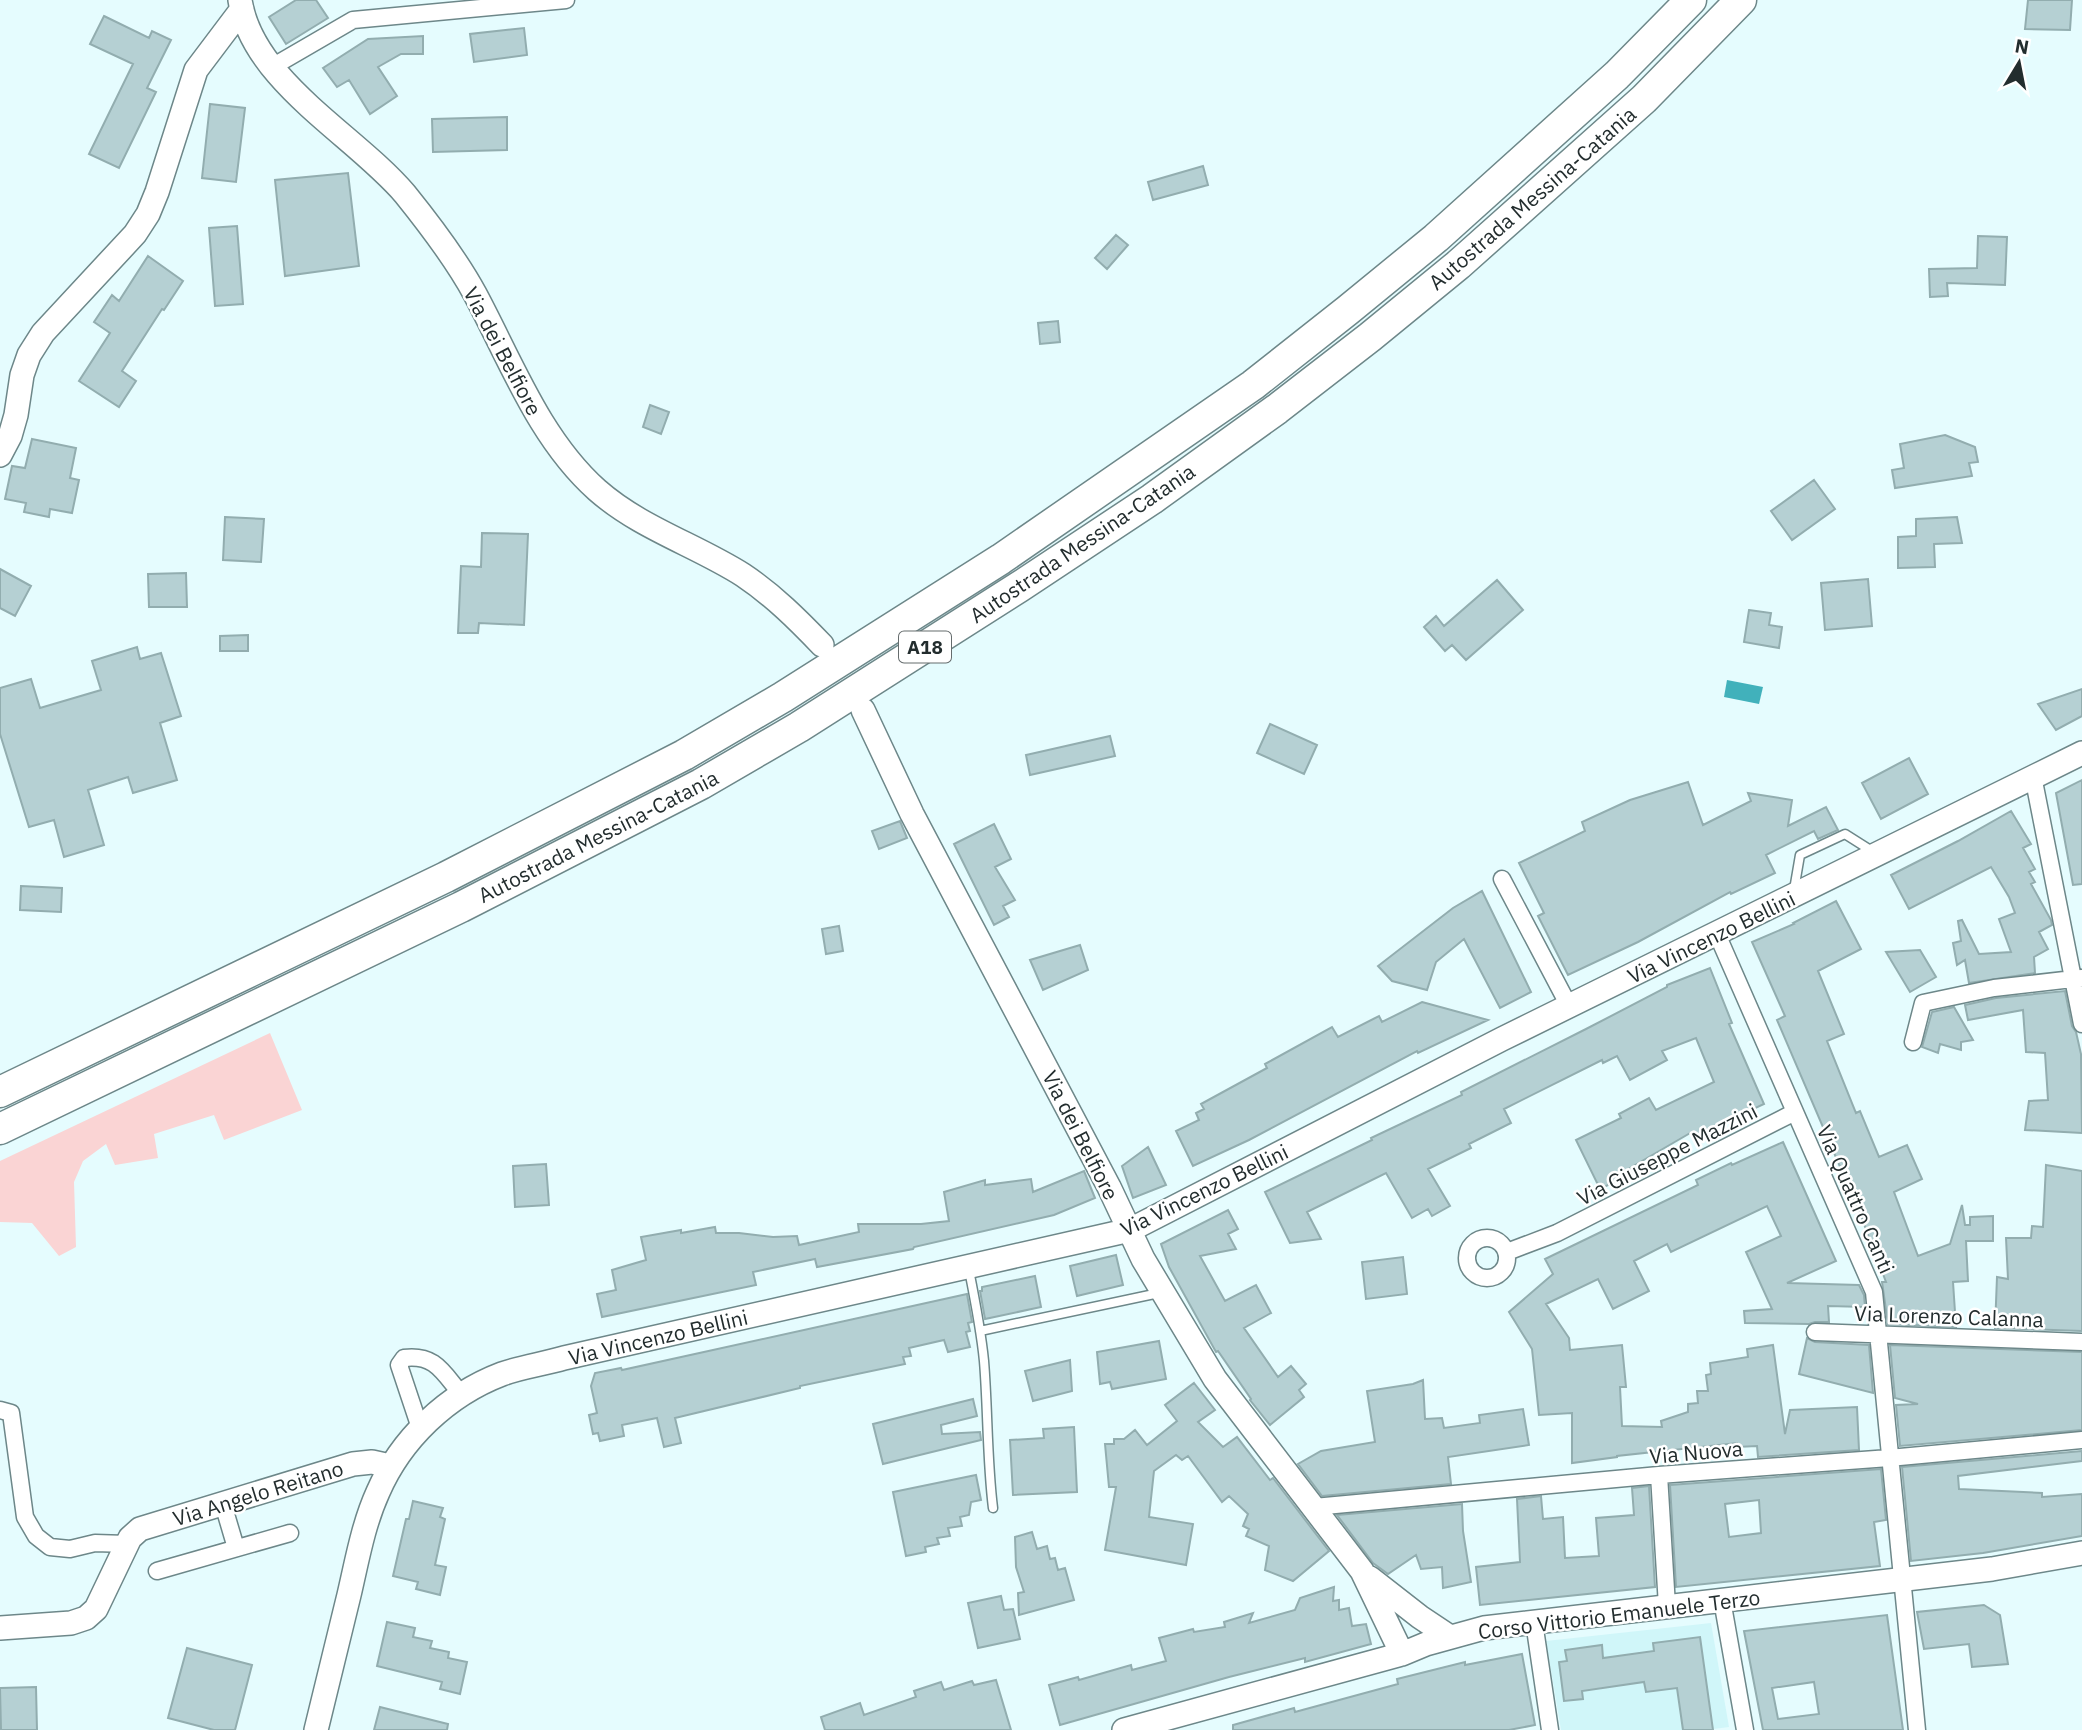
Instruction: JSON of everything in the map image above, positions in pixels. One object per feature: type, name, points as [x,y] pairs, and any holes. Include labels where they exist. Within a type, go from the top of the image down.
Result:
[{"type":"highway","name":"Autostrada Messina-Catania","points":[[0,1092],[446,877],[684,755],[783,697],[1001,559],[1254,385],[1348,310],[1436,238],[1607,84],[1691,0]]},
{"type":"highway","name":"Autostrada Messina-Catania","points":[[0,1129],[461,907],[689,790],[799,727],[1019,587],[1152,499],[1370,337],[1458,265],[1644,99],[1741,0]]},
{"type":"street","points":[[272,67],[353,20],[566,0]]},
{"type":"street","points":[[0,454],[10,436],[22,375],[29,355],[43,333],[135,234],[148,214],[196,70],[241,5]]},
{"type":"street","name":"Via dei Belfiore","points":[[241,5],[256,45],[272,67],[404,193],[439,239],[473,291],[539,419],[567,458],[596,489],[622,511],[743,575],[789,610],[822,645]]},
{"type":"street","name":"Via dei Belfiore","points":[[863,710],[912,814],[1162,1292],[1215,1379],[1362,1572]]},
{"type":"street","name":"Via Vincenzo Bellini","points":[[316,1730],[364,1534],[377,1494],[390,1466],[407,1443],[437,1412],[462,1395],[502,1374],[514,1371],[1130,1230],[1569,1006],[2082,753]]},
{"type":"street","points":[[2034,776],[2078,979],[2082,1024]]},
{"type":"street","points":[[1502,879],[1569,1006]]},
{"type":"street","name":"Via Quattro Canti","points":[[1717,934],[1874,1292],[1917,1730]]},
{"type":"street","points":[[1913,1042],[1923,1003],[1994,988],[2078,979]]},
{"type":"street","name":"Via Giuseppe Mazzini","points":[[1507,1252],[1558,1233],[1795,1112]]},
{"type":"street","name":"Via Lorenzo Calanna","points":[[1815,1332],[2082,1342]]},
{"type":"street","points":[[420,1428],[399,1365],[404,1358],[419,1356],[436,1364],[462,1395]]},
{"type":"street","name":"Via Angelo Reitano","points":[[0,1410],[11,1413],[25,1517],[36,1536],[50,1547],[70,1549],[95,1543],[129,1541],[140,1529],[353,1464],[372,1462],[390,1466]]},
{"type":"street","name":"Via Nuova","points":[[1314,1507],[2082,1440]]},
{"type":"street","points":[[1659,1475],[1667,1606]]},
{"type":"street","points":[[223,1504],[236,1548]]},
{"type":"street","points":[[157,1571],[290,1533]]},
{"type":"street","points":[[0,1628],[71,1623],[86,1618],[96,1609],[129,1541]]},
{"type":"street","name":"Corso Vittorio Emanuele Terzo","points":[[1124,1730],[1402,1654],[1484,1628],[1992,1569],[2082,1553]]},
{"type":"street","points":[[1362,1572],[1450,1637]]},
{"type":"street","points":[[1362,1572],[1402,1654]]},
{"type":"street","points":[[1722,1600],[1745,1730]]},
{"type":"street","points":[[1534,1622],[1550,1730]]},
{"type":"lane","points":[[1793,897],[1800,855],[1845,834],[1877,854]]},
{"type":"lane","points":[[968,1267],[980,1331],[993,1508]]},
{"type":"lane","points":[[980,1331],[1162,1292]]},
{"type":"shaded area","points":[[270,1033],[302,1110],[224,1140],[214,1115],[154,1134],[158,1158],[115,1165],[106,1144],[83,1161],[74,1182],[76,1247],[59,1256],[32,1223],[0,1222],[0,1161]]},
{"type":"shaded area","points":[[1711,1623],[1729,1727],[1706,1730],[1561,1730],[1546,1641]]},
{"type":"water","points":[[1727,680],[1763,687],[1759,704],[1724,697]]},
{"type":"building","points":[[296,0],[316,0],[328,18],[286,44],[269,17]]},
{"type":"building","points":[[2028,0],[2072,0],[2070,30],[2025,29]]},
{"type":"building","points":[[104,16],[149,38],[152,31],[171,40],[147,88],[156,92],[119,168],[89,154],[133,64],[90,44]]},
{"type":"building","points":[[524,28],[527,55],[474,62],[470,34]]},
{"type":"building","points":[[423,36],[423,54],[401,54],[378,67],[397,96],[370,114],[349,80],[337,87],[323,68],[368,39]]},
{"type":"building","points":[[210,104],[245,108],[236,182],[202,178]]},
{"type":"building","points":[[507,117],[507,150],[433,152],[432,119]]},
{"type":"building","points":[[1203,166],[1208,185],[1153,200],[1148,182]]},
{"type":"building","points":[[348,173],[359,266],[285,276],[275,180]]},
{"type":"building","points":[[237,226],[243,304],[215,306],[209,228]]},
{"type":"building","points":[[1116,235],[1128,245],[1107,269],[1095,258]]},
{"type":"building","points":[[1978,236],[2007,237],[2005,285],[1947,283],[1948,296],[1930,297],[1929,269],[1977,268]]},
{"type":"building","points":[[148,256],[183,281],[122,371],[136,381],[119,407],[79,381],[110,333],[94,322],[112,295],[119,301]]},
{"type":"building","points":[[1058,321],[1060,342],[1040,344],[1038,323]]},
{"type":"building","points":[[650,405],[669,412],[661,434],[643,427]]},
{"type":"building","points":[[1945,435],[1975,447],[1978,462],[1969,463],[1972,476],[1895,488],[1892,470],[1904,468],[1900,444]]},
{"type":"building","points":[[32,439],[76,448],[70,478],[79,480],[72,513],[50,509],[49,517],[24,512],[26,503],[5,499],[12,466],[25,468]]},
{"type":"building","points":[[1814,480],[1835,509],[1792,540],[1771,511]]},
{"type":"building","points":[[225,517],[264,519],[261,562],[223,560]]},
{"type":"building","points":[[1957,517],[1962,543],[1934,544],[1935,567],[1898,568],[1898,537],[1916,536],[1916,519]]},
{"type":"building","points":[[482,533],[528,534],[524,625],[479,623],[478,633],[458,633],[461,566],[481,567]]},
{"type":"building","points":[[0,569],[31,586],[15,616],[0,608]]},
{"type":"building","points":[[186,573],[187,607],[149,607],[148,574]]},
{"type":"building","points":[[1868,579],[1872,626],[1825,630],[1821,583]]},
{"type":"building","points":[[1497,580],[1523,610],[1466,660],[1452,645],[1445,651],[1424,627],[1436,616],[1444,626]]},
{"type":"building","points":[[1749,610],[1771,613],[1769,625],[1782,627],[1779,648],[1744,642]]},
{"type":"building","points":[[248,635],[248,651],[220,651],[220,636]]},
{"type":"building","points":[[137,647],[140,659],[161,653],[181,716],[160,723],[177,780],[133,793],[128,777],[88,790],[104,845],[64,857],[54,820],[29,827],[0,734],[0,688],[31,679],[40,708],[101,690],[92,661]]},
{"type":"building","points":[[2082,689],[2082,716],[2056,730],[2038,704]]},
{"type":"building","points":[[1270,724],[1317,745],[1304,774],[1257,753]]},
{"type":"building","points":[[1110,736],[1115,756],[1030,775],[1026,755]]},
{"type":"building","points":[[1909,758],[1928,794],[1881,819],[1862,783]]},
{"type":"building","points":[[2082,780],[2082,884],[2073,885],[2056,793]]},
{"type":"building","points":[[1688,782],[1703,825],[1751,801],[1748,793],[1792,800],[1788,826],[1826,807],[1838,830],[1818,839],[1814,831],[1766,855],[1775,873],[1731,894],[1730,892],[1638,942],[1568,975],[1538,916],[1544,913],[1519,863],[1585,831],[1582,822],[1630,800]]},
{"type":"building","points":[[2011,811],[2031,844],[2023,848],[2035,869],[2029,872],[2035,882],[2031,884],[2051,920],[2052,925],[2039,932],[2048,949],[2034,957],[2035,973],[1969,983],[1965,960],[1957,965],[1953,943],[1961,941],[1958,921],[1962,920],[1979,954],[2011,952],[1999,919],[2015,913],[1991,867],[1909,909],[1891,875]]},
{"type":"building","points":[[900,821],[907,838],[879,849],[872,831]]},
{"type":"building","points":[[994,824],[1011,859],[995,867],[1015,900],[1003,906],[1009,917],[994,925],[954,844]]},
{"type":"building","points":[[21,886],[62,888],[61,912],[20,910]]},
{"type":"building","points":[[1482,891],[1531,992],[1500,1008],[1464,939],[1436,962],[1427,990],[1392,981],[1378,966],[1453,908]]},
{"type":"building","points":[[1836,901],[1861,949],[1818,971],[1844,1034],[1827,1041],[1856,1113],[1860,1111],[1879,1157],[1907,1145],[1922,1179],[1894,1192],[1918,1256],[1950,1244],[1962,1205],[1965,1225],[1970,1225],[1970,1217],[1993,1216],[1993,1241],[1966,1241],[1968,1281],[1953,1282],[1956,1327],[1888,1324],[1882,1282],[1886,1282],[1859,1211],[1777,1020],[1785,1016],[1752,942],[1794,924]]},
{"type":"building","points":[[839,926],[843,951],[826,954],[822,929]]},
{"type":"building","points":[[1080,945],[1088,970],[1043,990],[1030,960]]},
{"type":"building","points":[[1920,950],[1936,977],[1910,992],[1886,952]]},
{"type":"building","points":[[1710,968],[1732,1023],[1729,1024],[1764,1104],[1695,1136],[1692,1132],[1630,1168],[1633,1173],[1600,1189],[1576,1140],[1621,1118],[1619,1114],[1649,1098],[1656,1110],[1714,1082],[1696,1038],[1662,1051],[1667,1060],[1630,1080],[1617,1056],[1603,1063],[1602,1060],[1504,1109],[1511,1123],[1469,1144],[1471,1148],[1428,1169],[1450,1206],[1432,1216],[1428,1209],[1412,1218],[1386,1173],[1307,1212],[1321,1239],[1290,1243],[1265,1192],[1462,1095],[1461,1092],[1667,985]]},
{"type":"building","points":[[2065,991],[2081,1054],[2082,1133],[2025,1130],[2029,1101],[2048,1100],[2045,1053],[2026,1052],[2023,1010],[1968,1020],[1965,1005],[1996,998]]},
{"type":"building","points":[[1422,1002],[1488,1020],[1418,1053],[1417,1051],[1249,1140],[1193,1166],[1176,1131],[1199,1120],[1196,1113],[1204,1109],[1201,1104],[1267,1068],[1265,1064],[1332,1027],[1338,1037],[1379,1016],[1382,1022]]},
{"type":"building","points":[[1954,1007],[1973,1040],[1961,1042],[1961,1050],[1940,1044],[1938,1053],[1922,1047],[1932,1012]]},
{"type":"building","points":[[1783,1142],[1836,1261],[1787,1283],[1859,1285],[1864,1295],[1865,1307],[1828,1306],[1829,1322],[1745,1323],[1744,1311],[1772,1309],[1746,1252],[1781,1236],[1767,1206],[1671,1252],[1667,1244],[1634,1261],[1649,1291],[1613,1309],[1598,1279],[1546,1304],[1569,1338],[1570,1350],[1622,1345],[1626,1387],[1620,1387],[1622,1426],[1662,1427],[1661,1421],[1688,1412],[1688,1404],[1698,1403],[1697,1391],[1708,1391],[1706,1375],[1711,1374],[1710,1363],[1748,1357],[1747,1349],[1773,1345],[1785,1434],[1790,1410],[1857,1407],[1859,1450],[1758,1457],[1757,1446],[1737,1447],[1737,1443],[1572,1463],[1572,1413],[1539,1415],[1532,1349],[1509,1312],[1553,1274],[1545,1259],[1698,1185],[1696,1180]]},
{"type":"building","points":[[1148,1147],[1166,1185],[1133,1198],[1122,1166]]},
{"type":"building","points":[[546,1164],[549,1205],[515,1207],[513,1166]]},
{"type":"building","points":[[2046,1165],[2082,1171],[2082,1331],[1995,1328],[1997,1277],[2008,1279],[2006,1238],[2031,1238],[2032,1226],[2043,1227]]},
{"type":"building","points":[[1084,1171],[1095,1198],[1054,1215],[913,1249],[817,1267],[815,1259],[753,1272],[756,1285],[602,1317],[597,1294],[616,1290],[612,1270],[646,1260],[641,1237],[715,1227],[716,1233],[797,1236],[799,1245],[859,1232],[858,1224],[949,1221],[944,1192],[985,1180],[985,1185],[1031,1179],[1033,1192]]},
{"type":"building","points":[[1228,1210],[1238,1229],[1228,1234],[1236,1249],[1200,1256],[1225,1301],[1256,1285],[1271,1313],[1244,1328],[1278,1377],[1291,1366],[1306,1384],[1299,1390],[1304,1397],[1270,1425],[1218,1351],[1216,1352],[1169,1267],[1161,1244]]},
{"type":"building","points":[[1116,1255],[1123,1285],[1077,1296],[1070,1266]]},
{"type":"building","points":[[1403,1257],[1407,1294],[1366,1299],[1362,1262]]},
{"type":"building","points":[[1035,1276],[1041,1307],[985,1319],[980,1291],[982,1287]]},
{"type":"building","points":[[967,1294],[972,1322],[968,1323],[970,1331],[966,1332],[970,1347],[948,1352],[944,1340],[909,1348],[911,1356],[903,1357],[905,1364],[800,1386],[675,1418],[681,1443],[664,1447],[657,1418],[622,1425],[624,1436],[600,1441],[598,1433],[593,1434],[589,1415],[597,1413],[591,1386],[595,1373],[622,1370]]},
{"type":"building","points":[[1807,1338],[1815,1342],[1869,1345],[1873,1393],[1799,1374]]},
{"type":"building","points":[[1159,1341],[1166,1379],[1112,1389],[1110,1382],[1100,1384],[1097,1352]]},
{"type":"building","points":[[1890,1345],[2082,1352],[2082,1430],[1900,1446],[1896,1405],[1918,1404],[1895,1398]]},
{"type":"building","points":[[1070,1360],[1072,1391],[1033,1401],[1025,1371]]},
{"type":"building","points":[[1423,1380],[1425,1419],[1442,1418],[1444,1428],[1480,1423],[1479,1415],[1523,1409],[1529,1445],[1448,1457],[1451,1484],[1322,1496],[1298,1464],[1321,1451],[1375,1442],[1367,1391]]},
{"type":"building","points":[[1194,1383],[1215,1410],[1198,1422],[1223,1447],[1237,1437],[1270,1480],[1273,1478],[1329,1551],[1293,1581],[1265,1570],[1269,1546],[1246,1536],[1249,1529],[1243,1526],[1248,1514],[1229,1496],[1222,1502],[1188,1456],[1182,1460],[1176,1455],[1154,1471],[1149,1517],[1193,1524],[1186,1565],[1105,1550],[1116,1487],[1109,1487],[1105,1444],[1114,1444],[1114,1439],[1124,1439],[1135,1430],[1147,1445],[1177,1421],[1165,1405]]},
{"type":"building","points":[[973,1399],[977,1416],[941,1425],[942,1434],[980,1432],[981,1440],[883,1464],[873,1424]]},
{"type":"building","points":[[1074,1427],[1077,1492],[1013,1495],[1010,1440],[1044,1438],[1043,1429]]},
{"type":"building","points":[[2082,1451],[2082,1461],[1958,1476],[1959,1489],[2042,1493],[2042,1497],[2082,1494],[2082,1536],[1983,1553],[1911,1561],[1902,1467]]},
{"type":"building","points":[[1881,1469],[1886,1520],[1874,1522],[1880,1566],[1676,1587],[1670,1485]],"holes":[[[1759,1500],[1761,1533],[1729,1537],[1725,1504]]]},
{"type":"building","points":[[976,1475],[981,1500],[971,1502],[969,1515],[960,1517],[962,1526],[948,1528],[950,1536],[937,1538],[939,1544],[925,1547],[926,1552],[906,1556],[893,1492]]},
{"type":"building","points":[[1649,1486],[1655,1587],[1480,1605],[1476,1567],[1520,1562],[1517,1499],[1541,1496],[1543,1519],[1563,1517],[1565,1558],[1599,1556],[1596,1518],[1634,1515],[1632,1488]]},
{"type":"building","points":[[413,1501],[443,1508],[440,1517],[445,1519],[435,1565],[446,1567],[440,1595],[416,1589],[418,1582],[393,1576],[406,1519],[409,1519]]},
{"type":"building","points":[[1462,1504],[1463,1531],[1471,1582],[1443,1588],[1442,1567],[1421,1569],[1416,1555],[1388,1574],[1373,1563],[1337,1515]]},
{"type":"building","points":[[1032,1532],[1037,1549],[1047,1546],[1050,1559],[1055,1558],[1058,1570],[1065,1568],[1074,1600],[1019,1615],[1018,1593],[1024,1592],[1016,1567],[1015,1537]]},
{"type":"building","points":[[1334,1587],[1333,1601],[1339,1600],[1339,1610],[1349,1608],[1352,1626],[1366,1624],[1371,1644],[1305,1662],[1305,1658],[1229,1677],[1060,1725],[1049,1685],[1078,1677],[1079,1680],[1131,1665],[1132,1670],[1166,1661],[1159,1638],[1193,1629],[1194,1632],[1225,1627],[1224,1622],[1253,1613],[1249,1623],[1295,1610],[1300,1598]]},
{"type":"building","points":[[1001,1596],[1004,1610],[1013,1609],[1020,1639],[978,1648],[968,1603]]},
{"type":"building","points":[[1984,1605],[2000,1615],[2008,1664],[1972,1667],[1969,1644],[1924,1649],[1917,1612]]},
{"type":"building","points":[[1887,1615],[1903,1730],[1763,1730],[1744,1631]],"holes":[[[1814,1682],[1819,1714],[1778,1719],[1772,1688]]]},
{"type":"building","points":[[387,1622],[415,1628],[413,1637],[432,1641],[430,1648],[449,1652],[448,1658],[467,1662],[460,1694],[440,1689],[442,1682],[377,1666]]},
{"type":"building","points":[[1700,1637],[1713,1730],[1683,1730],[1677,1688],[1646,1692],[1644,1682],[1582,1691],[1583,1699],[1564,1701],[1559,1662],[1567,1661],[1565,1650],[1602,1645],[1603,1658],[1654,1651],[1653,1643]]},
{"type":"building","points":[[187,1648],[252,1665],[235,1730],[214,1730],[168,1718]]},
{"type":"building","points":[[1522,1654],[1535,1725],[1509,1730],[1233,1730],[1233,1725],[1294,1708],[1295,1712],[1398,1684],[1397,1679],[1465,1662],[1465,1665]]},
{"type":"building","points":[[996,1680],[1011,1730],[825,1730],[821,1717],[860,1703],[864,1715],[916,1697],[914,1691],[941,1682],[944,1690],[972,1681],[974,1685]]},
{"type":"building","points":[[36,1687],[37,1730],[1,1730],[0,1688]]},
{"type":"building","points":[[380,1707],[448,1724],[447,1730],[374,1730]]}]
